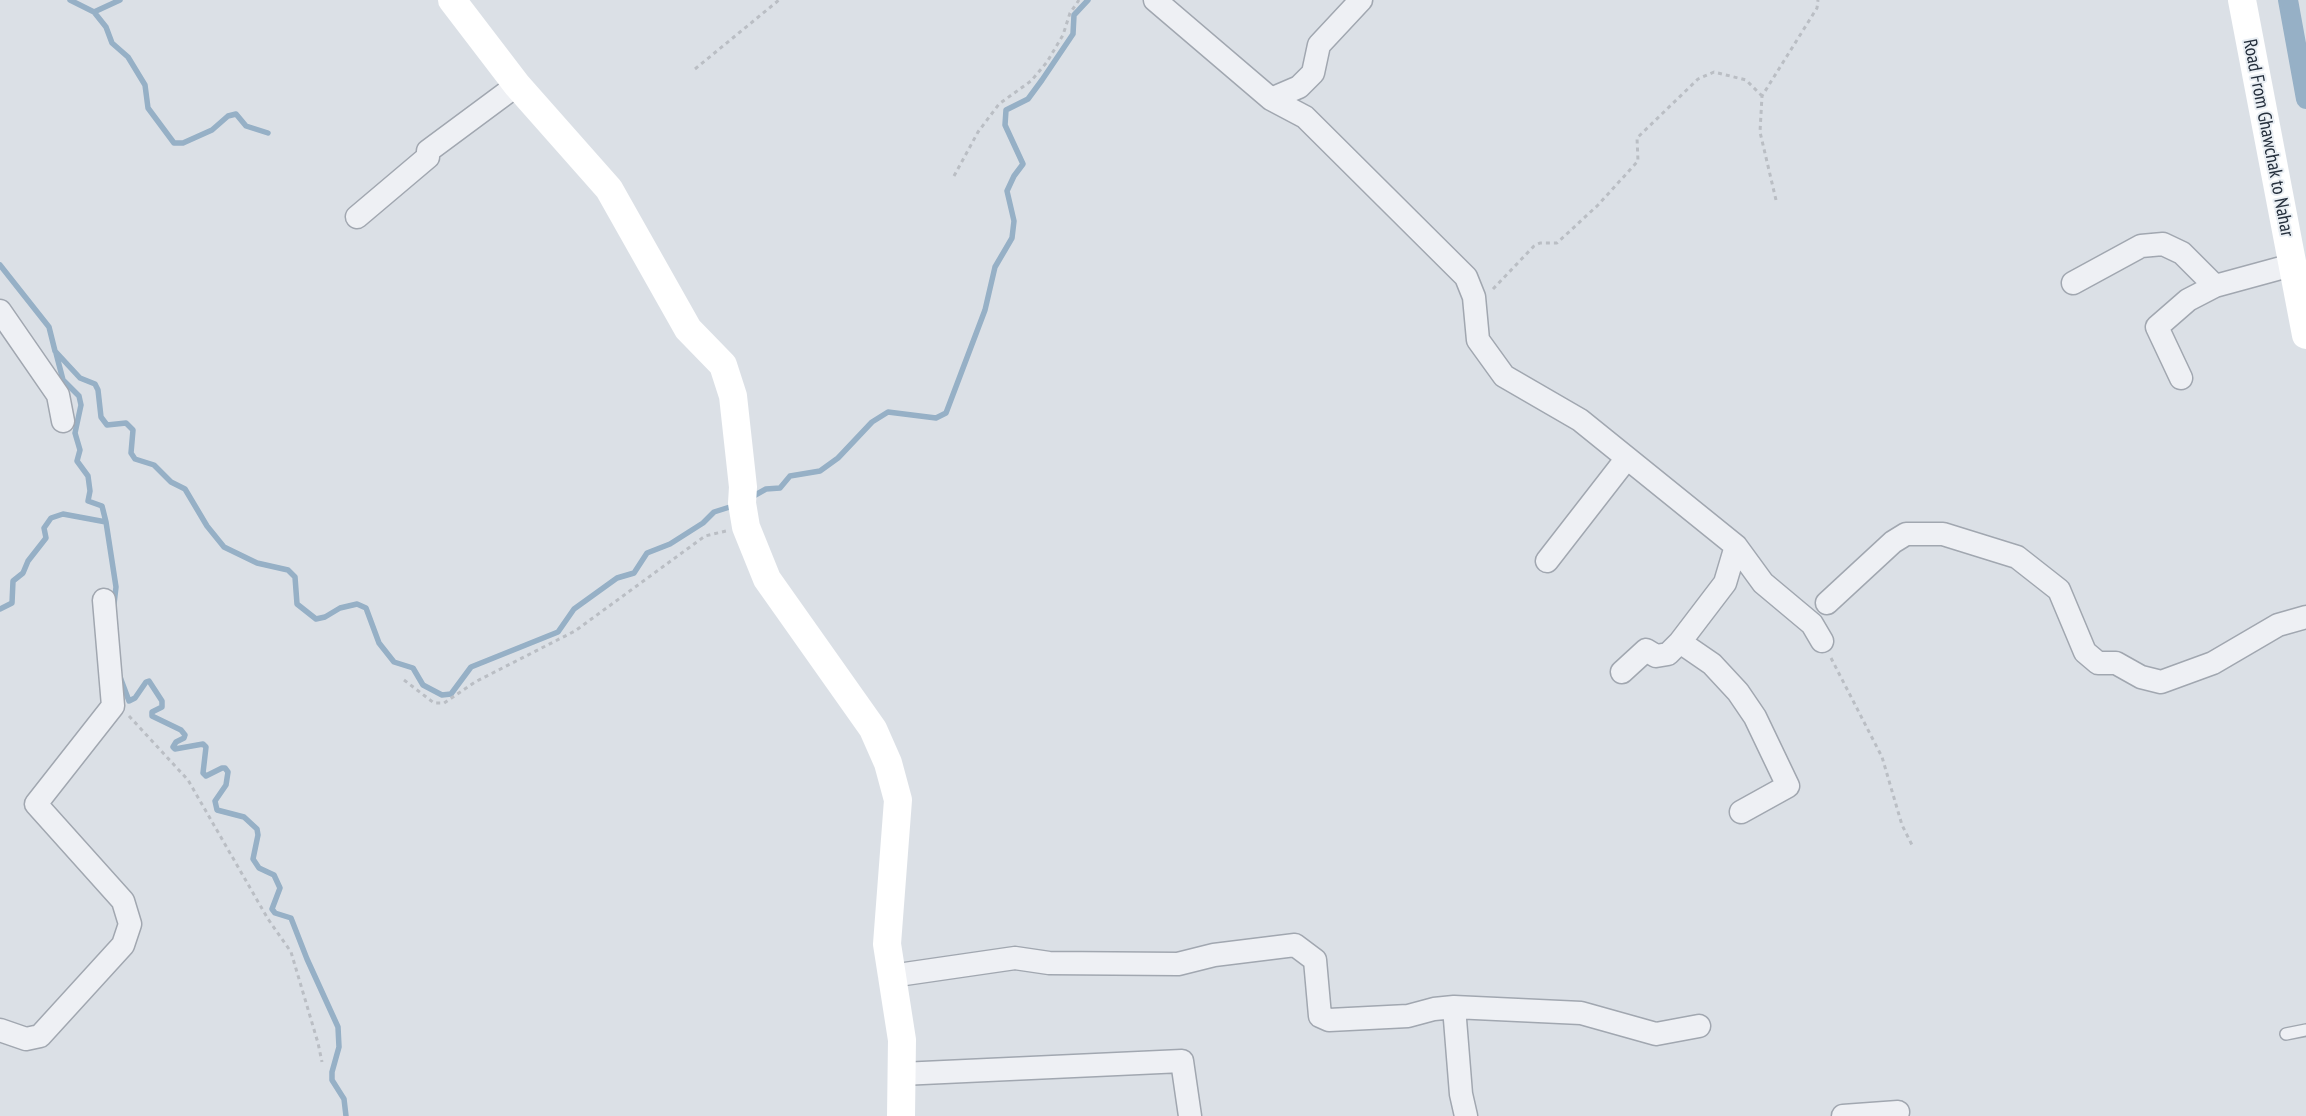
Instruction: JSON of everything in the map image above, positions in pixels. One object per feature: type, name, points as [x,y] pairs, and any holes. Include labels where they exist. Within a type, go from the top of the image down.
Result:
[{"type":"street","points":[[452,0],[517,85],[609,189],[688,329],[723,365],[733,396],[743,487],[742,503],[746,526],[767,579],[873,729],[888,764],[898,800],[887,944],[902,1040],[901,1116]]},
{"type":"street","points":[[1155,0],[1271,99],[1305,117],[1466,277],[1474,296],[1478,340],[1504,376],[1580,420],[1736,546],[1763,583],[1812,624],[1822,641]]},
{"type":"street","points":[[1271,99],[1299,87],[1313,72],[1319,45],[1361,0]]},
{"type":"street","name":"Road From Ghawchak to Nahar","points":[[2242,0],[2306,335]]},
{"type":"street","points":[[357,217],[428,158],[428,151],[517,85]]},
{"type":"street","points":[[2073,283],[2141,246],[2163,244],[2182,252],[2215,286]]},
{"type":"street","points":[[2182,378],[2157,327],[2188,300],[2215,286],[2292,265]]},
{"type":"street","points":[[0,311],[58,395],[63,421]]},
{"type":"street","points":[[1547,561],[1627,458]]},
{"type":"street","points":[[1827,603],[1893,542],[1906,534],[1943,534],[2016,557],[2058,590],[2085,652],[2098,663],[2116,663],[2141,677],[2161,682],[2213,663],[2278,625],[2306,617]]},
{"type":"street","points":[[1622,672],[1646,650],[1656,656],[1668,654],[1680,642],[1725,583],[1736,546]]},
{"type":"street","points":[[0,1030],[26,1039],[40,1036],[123,945],[130,924],[123,901],[36,804],[113,706],[104,600]]},
{"type":"street","points":[[1680,642],[1712,664],[1738,692],[1755,717],[1788,786],[1741,812]]},
{"type":"street","points":[[891,976],[1015,958],[1049,963],[1178,964],[1214,955],[1295,945],[1315,960],[1320,1016],[1329,1020],[1408,1016],[1434,1009],[1454,1007],[1581,1013],[1656,1034],[1699,1026]]},
{"type":"street","points":[[1454,1007],[1461,1094],[1466,1116]]},
{"type":"street","points":[[901,1074],[1182,1062],[1190,1116]]},
{"type":"street","points":[[1843,1116],[1898,1112]]},
{"type":"lane","points":[[2286,1034],[2306,1030]]},
{"type":"path","points":[[695,69],[779,0]]},
{"type":"path","points":[[954,176],[978,132],[999,104],[1031,81],[1047,62],[1063,35],[1070,13],[1080,0]]},
{"type":"path","points":[[1776,200],[1760,132],[1762,96],[1817,8],[1818,0]]},
{"type":"path","points":[[1466,277],[1480,288],[1494,289],[1534,246],[1540,243],[1557,243],[1598,205],[1638,162],[1637,138],[1698,79],[1714,72],[1746,80],[1762,96]]},
{"type":"path","points":[[404,680],[434,703],[444,703],[475,682],[575,631],[705,536],[746,526]]},
{"type":"path","points":[[1822,641],[1882,757],[1902,825],[1912,845]]},
{"type":"path","points":[[113,706],[132,718],[188,780],[268,919],[291,952],[322,1062]]},
{"type":"waterway","points":[[70,0],[94,12],[106,27],[112,43],[128,57],[145,85],[148,108],[174,143],[183,143],[212,130],[228,116],[236,114],[246,126],[268,133]]},
{"type":"waterway","points":[[94,12],[120,0]]},
{"type":"waterway","points":[[750,498],[766,489],[780,488],[790,476],[820,471],[838,458],[872,422],[888,412],[936,418],[946,413],[985,310],[995,267],[1012,238],[1014,221],[1007,191],[1014,176],[1023,164],[1005,125],[1006,110],[1028,99],[1073,34],[1074,15],[1088,0]]},
{"type":"waterway","points":[[2288,0],[2306,99]]},
{"type":"waterway","points":[[0,265],[49,327],[55,351],[80,378],[95,384],[98,390],[101,417],[107,425],[126,423],[133,430],[131,453],[135,459],[154,465],[171,482],[185,489],[207,526],[224,547],[257,563],[288,570],[295,577],[297,604],[316,619],[325,617],[340,608],[357,604],[366,608],[379,643],[394,662],[413,668],[423,685],[442,695],[451,694],[471,667],[558,632],[574,609],[617,578],[634,573],[647,553],[670,544],[703,523],[714,512],[733,506]]},
{"type":"waterway","points":[[56,353],[63,380],[79,396],[81,405],[75,433],[80,450],[77,461],[88,476],[90,491],[88,501],[102,506],[116,587],[114,604]]},
{"type":"waterway","points":[[0,609],[12,603],[13,581],[23,573],[28,561],[46,538],[44,528],[51,518],[63,514],[106,522]]},
{"type":"waterway","points":[[120,677],[129,701],[135,698],[146,682],[149,681],[162,701],[162,707],[152,712],[152,716],[181,730],[185,735],[184,738],[176,742],[173,747],[175,749],[203,744],[206,747],[203,773],[206,776],[222,768],[225,768],[228,772],[226,785],[215,801],[217,810],[244,817],[257,829],[258,835],[253,859],[259,868],[274,875],[280,888],[272,909],[275,913],[291,918],[307,959],[338,1027],[339,1047],[332,1072],[332,1080],[344,1099],[346,1116]]}]
